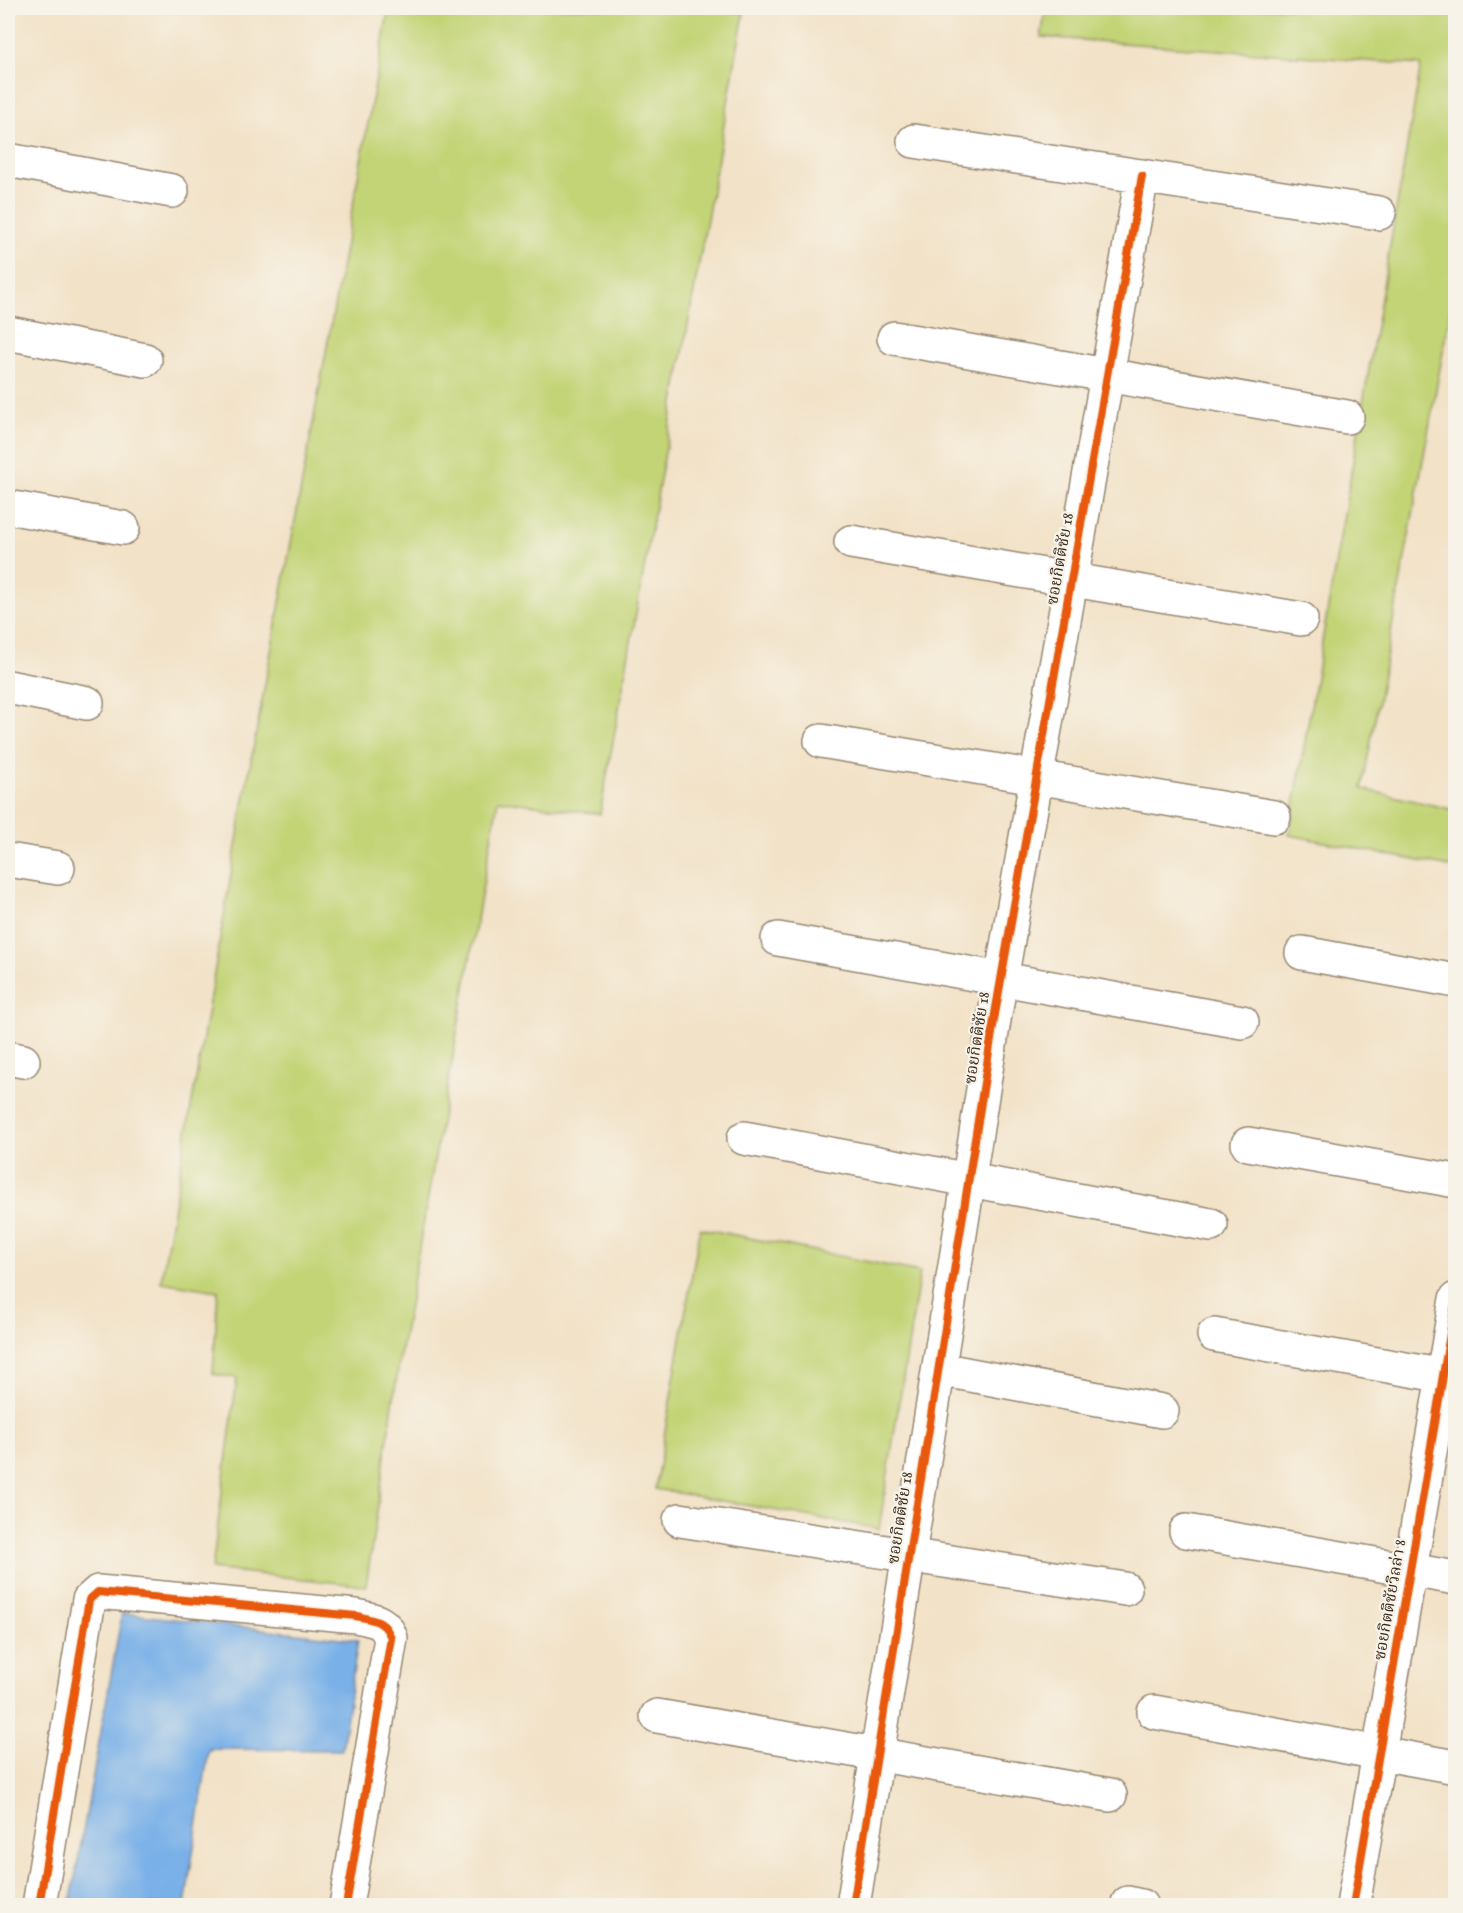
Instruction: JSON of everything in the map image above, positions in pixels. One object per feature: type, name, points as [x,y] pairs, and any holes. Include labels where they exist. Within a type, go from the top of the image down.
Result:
[{"type":"street","points":[[914,141],[1379,213]]},
{"type":"street","points":[[8,160],[172,191]]},
{"type":"street","name":"ซอยกิตติชัย 18","points":[[853,1905],[1001,979],[1142,176]]},
{"type":"street","points":[[8,333],[145,360]]},
{"type":"street","points":[[894,338],[1347,417]]},
{"type":"street","points":[[8,507],[123,528]]},
{"type":"street","points":[[851,542],[1301,619]]},
{"type":"street","points":[[8,687],[87,703]]},
{"type":"street","points":[[821,741],[1274,818]]},
{"type":"street","points":[[8,860],[58,868]]},
{"type":"street","points":[[778,939],[1242,1022]]},
{"type":"street","points":[[1302,953],[1455,981]]},
{"type":"street","points":[[744,1138],[1211,1225]]},
{"type":"street","points":[[1248,1144],[1455,1181]]},
{"type":"street","name":"ซอยกิตติชัยวิลล่า 8","points":[[1353,1905],[1377,1753],[1410,1570],[1449,1377],[1455,1299]]},
{"type":"street","points":[[1214,1335],[1449,1377]]},
{"type":"street","points":[[939,1369],[1162,1411]]},
{"type":"street","points":[[680,1520],[1125,1589]]},
{"type":"street","points":[[1186,1531],[1455,1578]]},
{"type":"street","points":[[39,1905],[89,1600],[98,1592],[356,1616],[379,1621],[387,1626],[391,1638],[346,1905]]},
{"type":"street","points":[[1154,1713],[1455,1767]]},
{"type":"street","points":[[657,1716],[1110,1795]]},
{"type":"green space","points":[[389,8],[697,8],[744,13],[600,814],[498,800],[400,1356],[366,1586],[212,1569],[237,1378],[213,1374],[218,1291],[161,1282],[246,788]]},
{"type":"green space","points":[[1046,8],[1455,8],[1455,287],[1362,789],[1455,810],[1455,868],[1289,835],[1421,65],[1041,37]]},
{"type":"green space","points":[[700,1228],[920,1272],[879,1529],[655,1489]]},
{"type":"water","points":[[122,1613],[358,1640],[342,1750],[209,1749],[185,1905],[70,1905]]},
{"type":"cycle path","points":[[853,1906],[995,1014],[1142,176]]},
{"type":"cycle path","points":[[1353,1906],[1456,1299]]},
{"type":"cycle path","points":[[39,1906],[89,1600],[98,1592],[356,1616],[382,1624],[391,1638],[346,1906]]}]
